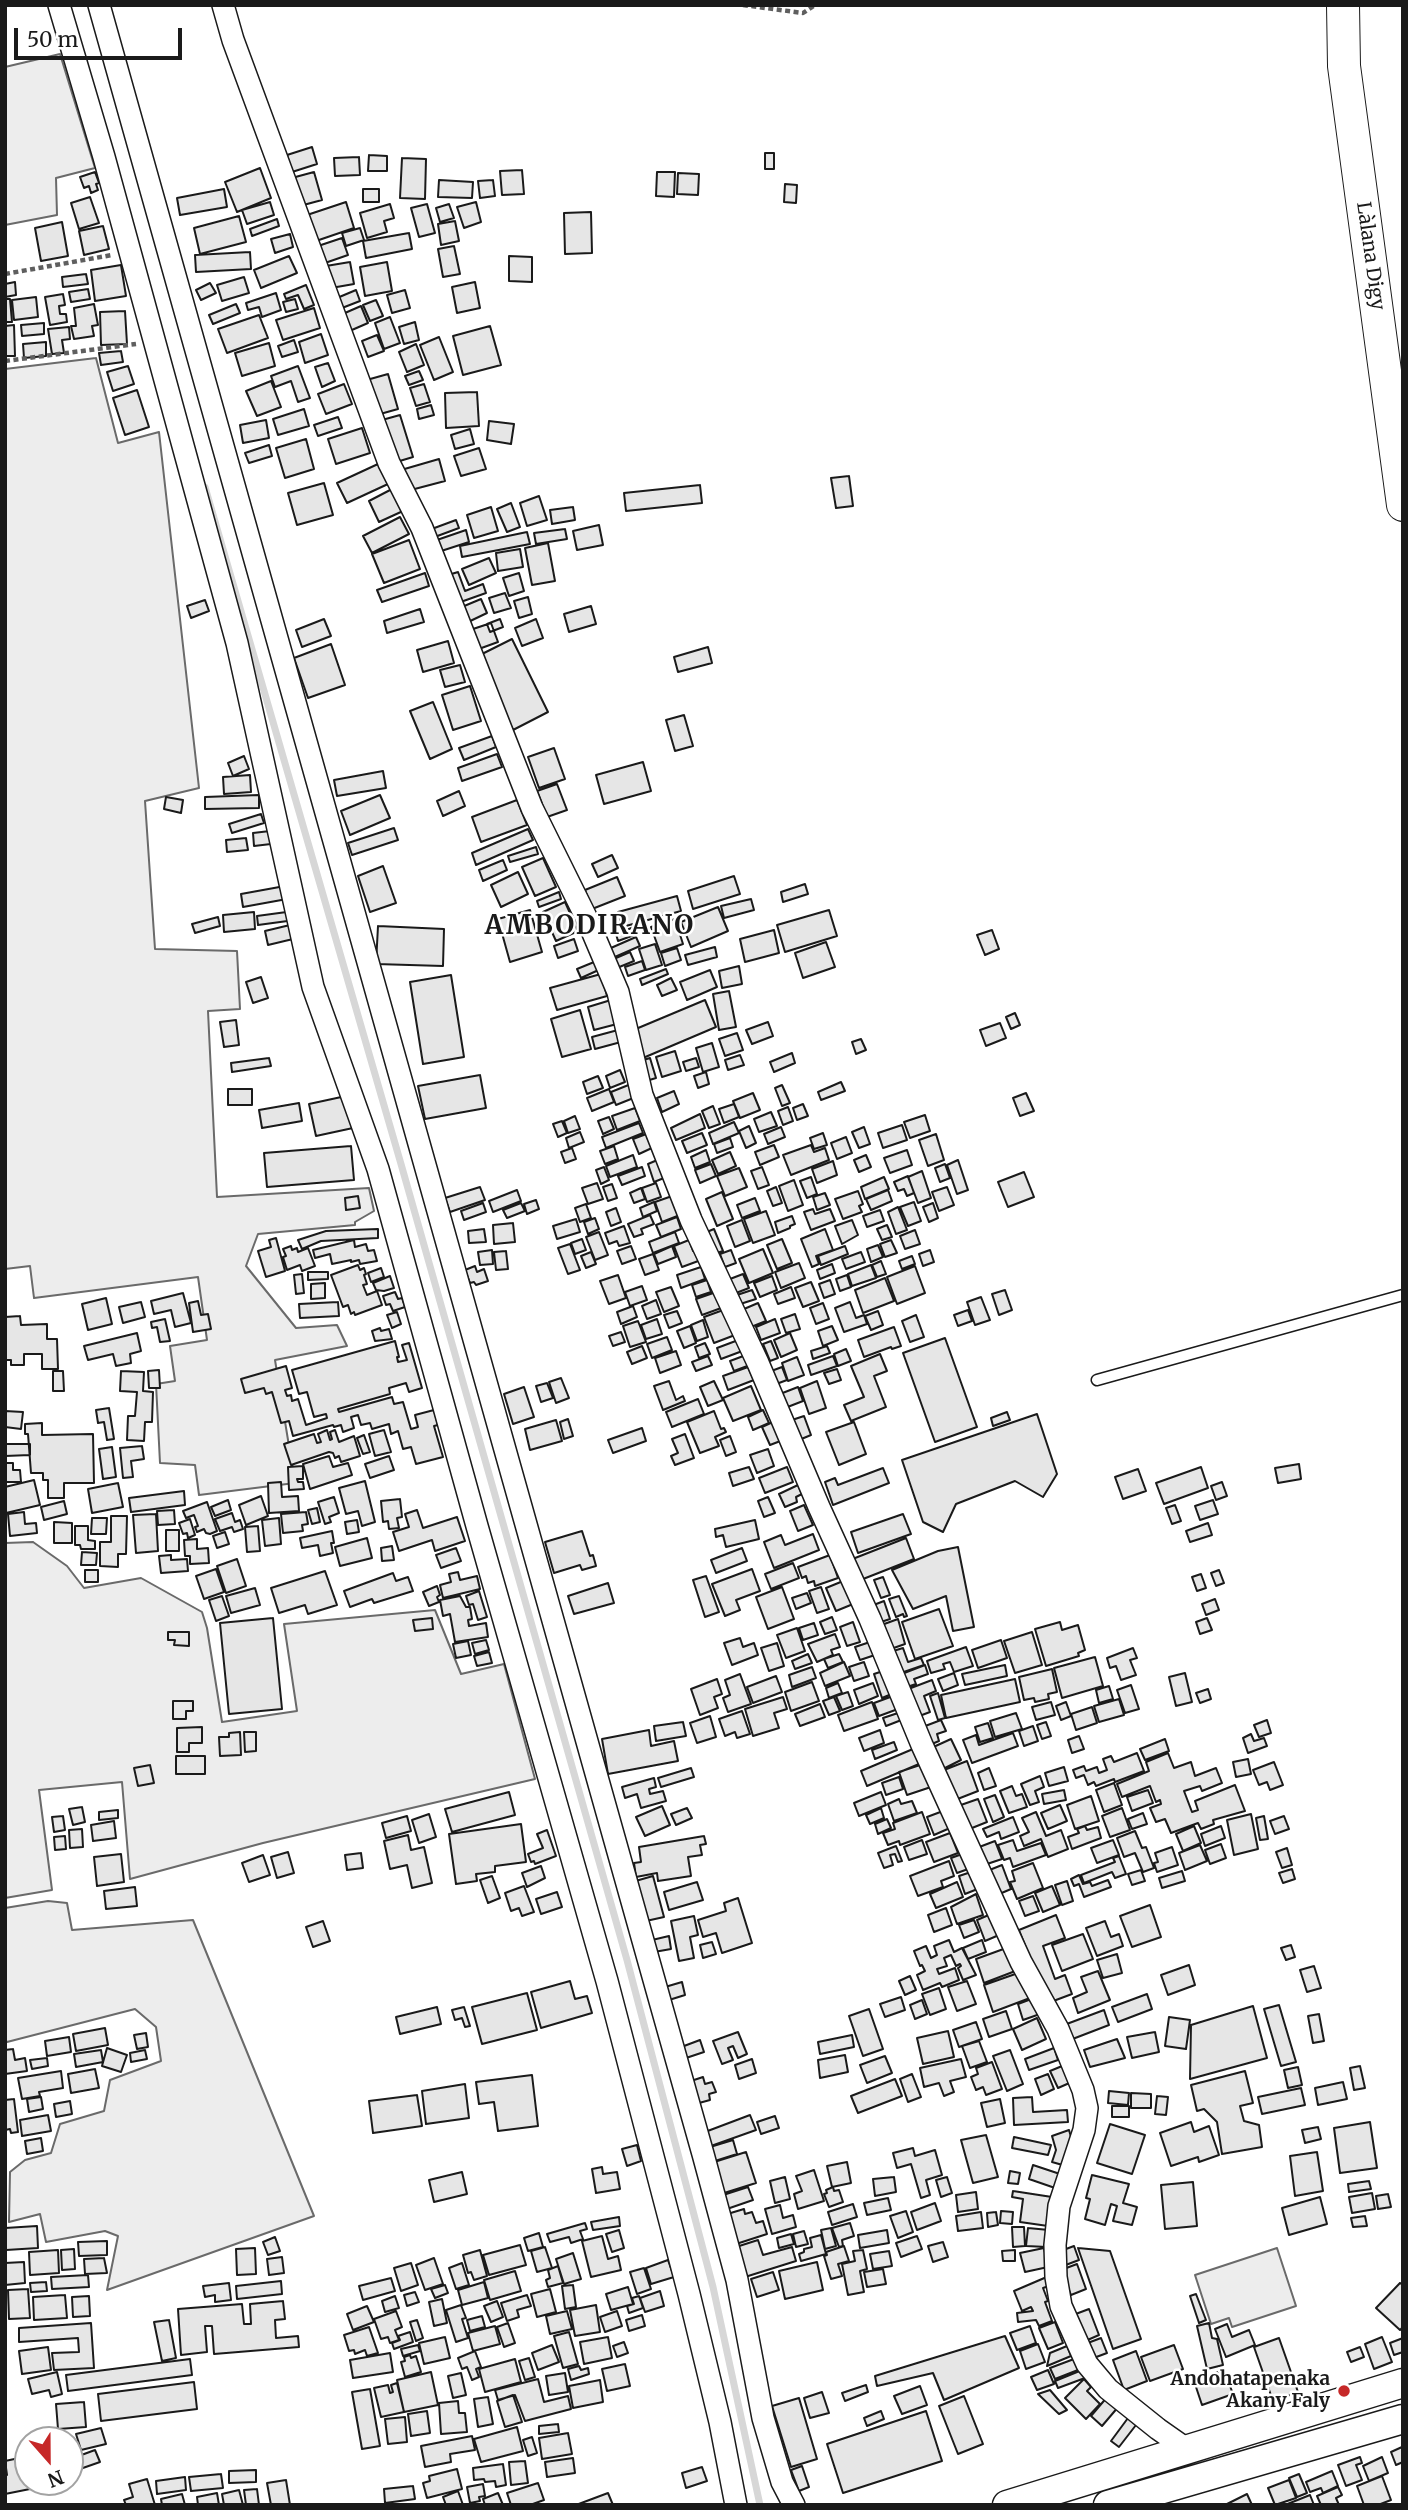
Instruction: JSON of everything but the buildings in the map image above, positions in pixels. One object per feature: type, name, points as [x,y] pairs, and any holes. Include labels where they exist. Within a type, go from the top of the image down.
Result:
[{"type":"main road","name":"Làlana Digy","points":[[1343,5],[1344,66],[1403,505]]},
{"type":"main road","points":[[1007,2505],[1403,2383]]},
{"type":"main road","points":[[1108,2505],[1403,2419]]},
{"type":"street","points":[[59,5],[130,251],[237,643],[313,987],[379,1169],[607,1981],[689,2294],[720,2422],[736,2505]]},
{"type":"street","points":[[99,5],[703,2154],[737,2280],[763,2418],[782,2482],[794,2505]]},
{"type":"street","points":[[223,5],[233,40],[389,463],[422,528],[532,808],[587,919],[618,992],[642,1095],[691,1220],[758,1363],[922,1745],[1021,1962],[1058,2029],[1083,2090],[1087,2108],[1084,2130],[1059,2206],[1055,2245],[1056,2277],[1061,2306],[1087,2364],[1108,2389],[1188,2450]]},
{"type":"lane","points":[[1097,1381],[1403,1296]]},
{"type":"path","points":[[743,5],[803,13],[815,5]]},
{"type":"path","points":[[5,274],[130,251]]},
{"type":"path","points":[[5,361],[155,342]]},
{"type":"shaded area","points":[[60,54],[95,168],[56,178],[57,215],[5,225],[5,67]]},
{"type":"shaded area","points":[[96,358],[118,443],[159,432],[199,788],[145,801],[155,949],[237,951],[240,1009],[208,1011],[217,1197],[369,1188],[374,1211],[355,1222],[355,1225],[258,1234],[246,1266],[296,1328],[337,1325],[347,1346],[275,1360],[295,1483],[199,1495],[195,1465],[160,1463],[156,1384],[175,1381],[170,1346],[207,1340],[198,1277],[34,1298],[30,1266],[5,1269],[5,369]]},
{"type":"shaded area","points":[[33,1542],[67,1566],[84,1588],[141,1578],[202,1612],[222,1722],[297,1711],[284,1624],[435,1610],[461,1674],[504,1664],[535,1779],[263,1843],[130,1879],[122,1782],[39,1790],[52,1890],[5,1898],[5,1543]]},
{"type":"shaded area","points":[[48,1901],[67,1903],[72,1930],[193,1920],[314,2216],[107,2290],[118,2236],[105,2231],[46,2242],[40,2214],[9,2222],[10,2172],[25,2160],[51,2153],[60,2124],[104,2111],[110,2080],[161,2061],[156,2027],[135,2009],[7,2042],[5,2040],[5,1908]]},
{"type":"shaded area","points":[[1277,2248],[1296,2306],[1232,2327],[1229,2318],[1211,2324],[1195,2275]]},
{"type":"waterway","points":[[205,487],[627,1960],[713,2287],[760,2505]]},
{"type":"place","name":"Andohatapenaka Akany Faly","points":[[1344,2391]]},
{"type":"district","name":"AMBODIRANO","points":[[590,927]]}]
